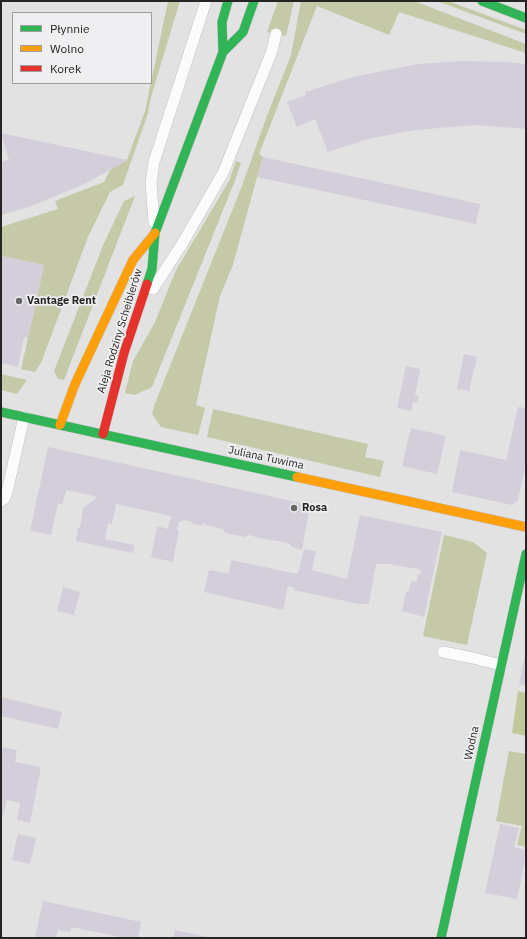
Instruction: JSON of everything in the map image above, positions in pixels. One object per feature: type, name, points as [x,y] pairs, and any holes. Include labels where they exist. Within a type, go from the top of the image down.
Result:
[{"type":"street","name":"Aleja Rodziny Scheiblerów","points":[[103,434],[124,353],[152,270],[155,233],[223,52],[222,22],[228,1]]},
{"type":"street","name":"Aleja Rodziny Scheiblerów","points":[[223,52],[243,32],[254,1]]},
{"type":"street","points":[[482,1],[526,18]]},
{"type":"street","name":"Aleja Rodziny Scheiblerów","points":[[60,425],[75,384],[133,260],[155,233]]},
{"type":"street","name":"Juliana Tuwima","points":[[1,412],[526,527]]},
{"type":"street","name":"Wodna","points":[[441,938],[526,554]]},
{"type":"lane","points":[[155,233],[151,183],[154,162],[206,1]]},
{"type":"lane","points":[[136,316],[182,244],[223,173],[272,51],[276,34]]},
{"type":"lane","points":[[1,501],[4,499],[7,492],[24,417]]},
{"type":"lane","points":[[443,652],[502,665]]},
{"type":"green space","points":[[168,1],[180,1],[151,97],[148,113],[123,185],[110,192],[88,237],[41,363],[35,372],[21,369],[44,265],[1,256],[1,227],[58,209],[55,201],[104,182],[110,170],[127,160],[145,111],[151,84],[152,84],[152,78]]},
{"type":"green space","points":[[278,1],[294,1],[286,36],[267,32]]},
{"type":"green space","points":[[301,1],[414,1],[526,44],[526,53],[399,12],[389,35],[317,6],[259,154],[263,157],[233,265],[220,296],[196,405],[205,408],[198,435],[161,427],[152,414],[154,406],[242,186],[265,121],[291,55]]},
{"type":"green space","points":[[437,1],[448,1],[526,30],[526,34]]},
{"type":"green space","points":[[236,161],[241,163],[234,183],[152,387],[135,395],[125,393],[133,361],[155,322],[176,270],[229,181]]},
{"type":"green space","points":[[135,196],[64,380],[58,379],[54,371],[104,243],[124,201]]},
{"type":"green space","points":[[1,374],[27,380],[17,394],[1,390]]},
{"type":"green space","points":[[213,409],[368,444],[365,457],[384,461],[380,477],[207,437]]},
{"type":"green space","points":[[444,535],[473,542],[487,553],[467,645],[423,636]]},
{"type":"green space","points":[[518,691],[526,693],[526,736],[512,733]]},
{"type":"green space","points":[[509,751],[526,754],[526,847],[517,845],[522,826],[496,821]]},
{"type":"building","points":[[463,61],[526,64],[526,129],[476,125],[415,130],[368,139],[328,152],[315,119],[297,127],[287,102],[306,95],[305,92],[353,77],[418,64]]},
{"type":"building","points":[[1,133],[128,160],[82,185],[32,206],[1,215],[1,162],[9,160]]},
{"type":"building","points":[[263,157],[480,204],[476,224],[257,177]]},
{"type":"building","name":"Vantage Rent","points":[[1,256],[44,265],[28,338],[24,337],[18,367],[1,363]]},
{"type":"building","points":[[464,354],[477,357],[469,391],[457,389]]},
{"type":"building","points":[[406,366],[420,369],[415,395],[419,396],[417,402],[413,402],[411,411],[397,408]]},
{"type":"building","points":[[518,407],[526,408],[526,464],[518,500],[512,505],[452,492],[460,450],[506,460]]},
{"type":"building","points":[[411,428],[446,436],[437,474],[402,466]]},
{"type":"building","points":[[48,447],[310,505],[302,550],[292,547],[288,543],[249,535],[245,537],[226,533],[222,529],[203,524],[202,526],[193,524],[192,522],[184,520],[179,522],[177,530],[179,531],[173,562],[151,557],[157,526],[168,529],[171,516],[116,504],[112,524],[108,523],[105,539],[135,545],[133,553],[76,541],[78,528],[80,528],[83,508],[97,497],[67,490],[62,504],[58,504],[51,535],[30,531]]},
{"type":"building","points":[[360,515],[442,532],[424,617],[402,611],[406,592],[408,592],[412,581],[417,582],[418,575],[422,573],[419,569],[391,564],[376,564],[369,604],[359,604],[294,590],[295,588],[288,586],[283,610],[204,592],[209,570],[229,574],[231,560],[298,574],[304,549],[316,551],[312,570],[347,579]]},
{"type":"building","points":[[63,587],[80,592],[74,615],[57,611]]},
{"type":"building","points":[[526,654],[526,686],[519,684]]},
{"type":"building","points":[[1,697],[62,712],[58,729],[1,716]]},
{"type":"building","points":[[1,747],[17,750],[15,762],[41,767],[30,823],[17,820],[20,803],[7,800],[3,816],[1,815]]},
{"type":"building","points":[[500,824],[519,828],[514,847],[526,850],[517,899],[485,893]]},
{"type":"building","points":[[18,834],[36,838],[30,864],[12,860]]},
{"type":"building","points":[[43,901],[141,922],[138,938],[125,938],[71,927],[70,932],[58,930],[56,938],[35,937]]},
{"type":"building","points":[[175,930],[208,937],[208,938],[173,938]]},
{"type":"traffic: fast","points":[[147,284],[152,269],[155,233],[223,52],[222,22],[228,1]]},
{"type":"traffic: fast","points":[[223,52],[243,32],[254,1]]},
{"type":"traffic: fast","points":[[482,1],[526,18]]},
{"type":"traffic: fast","points":[[1,412],[297,477]]},
{"type":"traffic: fast","points":[[441,938],[526,554]]},
{"type":"traffic: slow","points":[[60,425],[75,384],[133,260],[155,233]]},
{"type":"traffic: slow","points":[[297,477],[526,527]]},
{"type":"traffic: jam","points":[[103,434],[124,353],[147,284]]},
{"type":"place","name":"Vantage Rent","points":[[19,301]]},
{"type":"place","name":"Rosa","points":[[294,508]]}]
